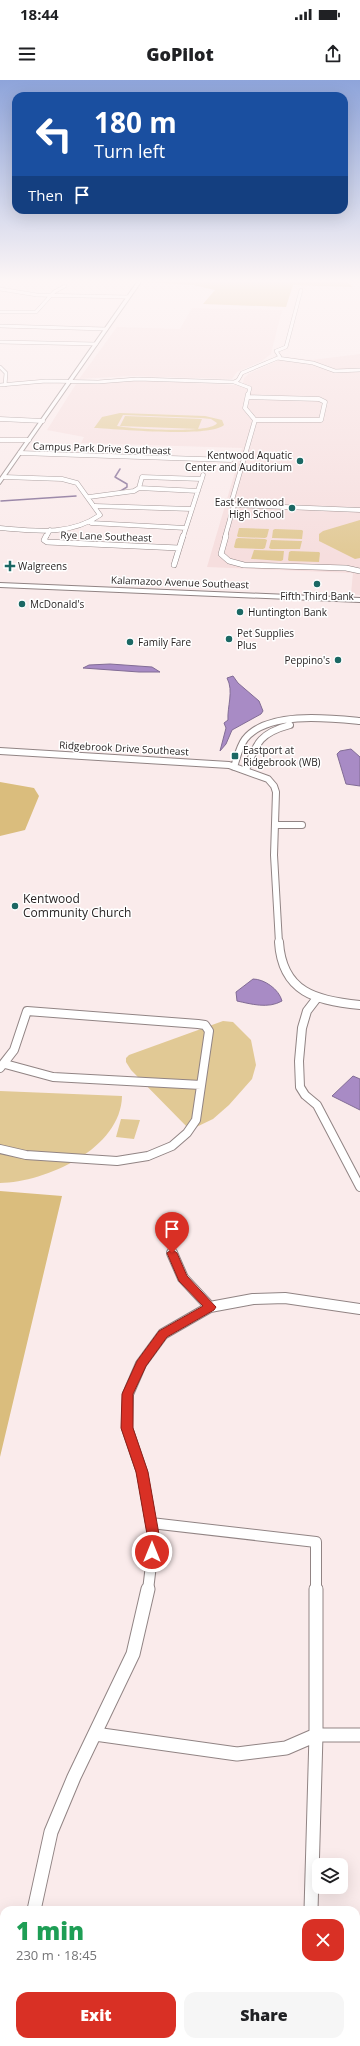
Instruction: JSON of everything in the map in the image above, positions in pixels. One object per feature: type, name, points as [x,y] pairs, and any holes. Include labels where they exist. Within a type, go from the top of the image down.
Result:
[{"type":"main road","points":[[0,482],[76,374]]},
{"type":"main road","name":"Kalamazoo Avenue Southeast","points":[[0,585],[360,600]]},
{"type":"street","points":[[5,385],[6,374]]},
{"type":"street","points":[[234,382],[238,380],[242,374]]},
{"type":"street","points":[[0,385],[41,382],[98,382],[138,379],[234,382],[250,388],[249,397],[245,408],[255,420]]},
{"type":"street","points":[[249,397],[325,401],[321,420],[255,420]]},
{"type":"street","points":[[0,419],[42,421]]},
{"type":"street","points":[[255,420],[232,500],[234,505],[221,549],[221,554],[226,559],[248,565],[346,568],[360,571]]},
{"type":"street","points":[[0,440],[29,440]]},
{"type":"street","name":"Campus Park Drive Southeast","points":[[20,453],[231,460]]},
{"type":"street","points":[[0,528],[50,530],[84,526],[100,516],[89,497],[77,483],[72,481],[4,477]]},
{"type":"street","points":[[139,488],[142,477],[203,477],[174,565]]},
{"type":"street","points":[[89,497],[124,494],[139,488],[198,491]]},
{"type":"street","points":[[234,505],[360,510]]},
{"type":"street","points":[[95,506],[192,509]]},
{"type":"street","points":[[91,523],[186,528]]},
{"type":"street","name":"Rye Lane Southeast","points":[[50,530],[44,540],[48,542],[179,548]]},
{"type":"street","points":[[234,767],[245,739],[252,732],[265,726],[301,720],[360,720]]},
{"type":"street","points":[[246,770],[256,742],[272,730],[296,724],[360,726]]},
{"type":"street","name":"Ridgebrook Drive Southeast","points":[[0,751],[183,761],[234,767],[268,779],[274,786],[276,825],[274,855],[280,956],[288,976],[295,984],[316,998]]},
{"type":"street","points":[[276,825],[302,825]]},
{"type":"street","points":[[360,1005],[338,1003],[316,998],[306,1014],[298,1074],[301,1088],[308,1098],[317,1105],[360,1187]]},
{"type":"street","points":[[0,1149],[26,1155],[117,1160],[148,1156],[172,1146],[196,1120],[209,1030],[205,1025],[27,1012],[16,1044],[3,1066],[53,1077],[201,1085]]},
{"type":"street","points":[[172,1253],[183,1278],[210,1307]]},
{"type":"street","points":[[35,1906],[51,1832],[133,1654],[148,1588],[154,1540],[142,1472],[127,1428],[128,1394],[141,1364],[163,1334],[210,1307],[253,1300],[285,1298],[360,1309]]},
{"type":"street","points":[[151,1523],[316,1542],[316,1735],[311,1906]]},
{"type":"street","points":[[95,1734],[237,1754],[286,1748],[316,1735],[360,1735]]},
{"type":"shaded area","points":[[83,374],[236,374],[232,379],[131,376],[79,379]]},
{"type":"shaded area","name":"East Kentwood High School","points":[[249,374],[360,374],[360,595],[351,594],[353,573],[207,567],[242,448],[81,443],[84,437],[47,430],[76,384],[140,380],[233,385],[243,383],[244,378]]},
{"type":"shaded area","points":[[120,413],[205,416],[222,420],[224,425],[215,429],[183,432],[94,428],[102,417]],"holes":[[[123,415],[211,419],[217,423],[201,429],[187,430],[117,426]]]},
{"type":"shaded area","points":[[125,416],[202,419],[198,429],[120,426]]},
{"type":"shaded area","points":[[360,520],[360,558],[355,559],[319,541],[319,534],[323,531]]},
{"type":"shaded area","points":[[239,528],[269,529],[267,537],[265,538],[238,537]]},
{"type":"shaded area","points":[[273,530],[302,530],[302,539],[272,538]]},
{"type":"shaded area","points":[[236,539],[267,540],[265,548],[263,549],[235,548]]},
{"type":"shaded area","points":[[271,540],[302,541],[300,549],[271,549],[269,548]]},
{"type":"shaded area","points":[[254,550],[284,551],[283,560],[251,559]]},
{"type":"shaded area","points":[[289,552],[319,552],[319,562],[289,561]]},
{"type":"shaded area","points":[[110,664],[152,667],[160,672],[83,668],[89,665]]},
{"type":"shaded area","points":[[233,676],[238,683],[259,701],[263,711],[261,714],[232,730],[226,744],[220,751],[226,728],[224,723],[228,720],[230,688],[227,678]]},
{"type":"shaded area","points":[[351,749],[360,757],[360,786],[346,784],[337,754],[340,751]]},
{"type":"shaded area","points":[[0,782],[34,788],[39,796],[25,830],[0,836]]},
{"type":"shaded area","points":[[253,979],[266,983],[278,992],[282,1001],[271,1005],[265,1005],[237,1001],[236,992]]},
{"type":"shaded area","points":[[223,1021],[233,1022],[251,1040],[256,1065],[252,1079],[229,1105],[213,1119],[190,1130],[131,1070],[126,1062],[126,1058],[129,1055]]},
{"type":"shaded area","points":[[353,1076],[360,1079],[360,1110],[332,1096]]},
{"type":"shaded area","points":[[0,1091],[122,1096],[118,1115],[109,1132],[95,1147],[78,1159],[59,1169],[18,1181],[0,1183]]},
{"type":"shaded area","points":[[121,1119],[140,1120],[134,1139],[116,1137]]},
{"type":"shaded area","points":[[0,1191],[62,1196],[0,1457]]},
{"type":"waterway","points":[[119,492],[127,487],[127,484],[115,477],[120,469]]},
{"type":"waterway","points":[[1,501],[76,496]]},
{"type":"place","name":"Kentwood Aquatic Center and Auditorium","points":[[300,461]]},
{"type":"place","name":"East Kentwood High School","points":[[292,508]]},
{"type":"place","name":"Walgreens","points":[[10,566]]},
{"type":"place","name":"Fifth Third Bank","points":[[317,584]]},
{"type":"place","name":"McDonald's","points":[[22,604]]},
{"type":"place","name":"Huntington Bank","points":[[240,612]]},
{"type":"place","name":"Pet Supplies Plus","points":[[229,639]]},
{"type":"place","name":"Family Fare","points":[[130,642]]},
{"type":"place","name":"Peppino's","points":[[338,660]]},
{"type":"place","name":"Eastport at Ridgebrook (WB)","points":[[235,756]]},
{"type":"place","name":"Kentwood Community Church","points":[[15,906]]},
{"type":"route","points":[[152,1552],[154,1540],[142,1472],[127,1428],[128,1394],[141,1364],[163,1334],[210,1307],[183,1278],[172,1253]]}]
